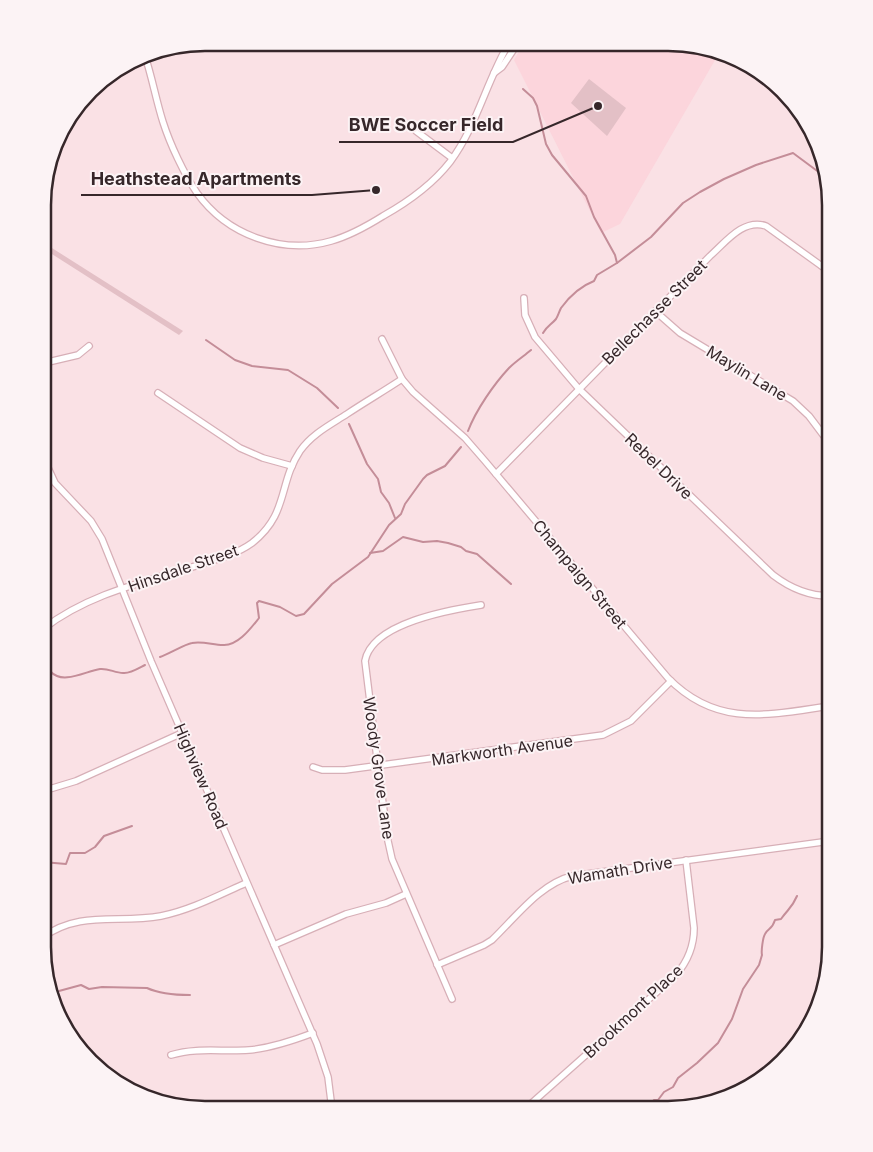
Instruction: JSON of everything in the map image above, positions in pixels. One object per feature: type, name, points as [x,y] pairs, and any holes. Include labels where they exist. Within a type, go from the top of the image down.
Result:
[{"type":"street","points":[[147,63],[163,124],[193,187],[204,202],[218,215],[254,238],[271,243],[298,245],[315,244],[339,238],[373,222],[407,201],[430,183],[452,158],[472,127],[505,51]]},
{"type":"street","points":[[494,73],[502,67],[513,51]]},
{"type":"street","points":[[416,131],[452,158]]},
{"type":"street","name":"Bellechasse Street","points":[[496,474],[710,256],[742,228],[754,224],[766,226],[822,266]]},
{"type":"street","name":"Rebel Drive","points":[[524,298],[525,315],[535,337],[579,389],[773,575],[796,589],[821,595]]},
{"type":"street","name":"Maylin Lane","points":[[655,311],[680,333],[792,401],[809,416],[822,433]]},
{"type":"street","name":"Champaign Street","points":[[382,339],[402,379],[413,392],[460,434],[496,474],[671,681],[701,703],[736,714],[767,715],[821,707]]},
{"type":"street","points":[[51,362],[78,355],[89,346]]},
{"type":"street","name":"Hinsdale Street","points":[[51,623],[82,605],[122,589],[229,555],[250,544],[268,528],[275,517],[283,499],[292,466],[304,446],[318,432],[402,379]]},
{"type":"street","points":[[158,393],[240,448],[263,458],[292,466]]},
{"type":"street","name":"Highview Road","points":[[51,479],[96,526],[102,539],[182,733],[324,1062],[331,1101]]},
{"type":"street","name":"Woody Grove Lane","points":[[452,999],[395,868],[388,841],[365,666],[366,657],[376,641],[414,621],[443,612],[481,604]]},
{"type":"street","name":"Markworth Avenue","points":[[313,766],[330,771],[378,766],[603,735],[631,721],[671,681]]},
{"type":"street","points":[[51,789],[76,782],[182,733]]},
{"type":"street","name":"Wamath Drive","points":[[437,965],[492,940],[547,887],[561,879],[821,842]]},
{"type":"street","name":"Brookmont Place","points":[[534,1101],[676,975],[683,966],[692,949],[694,928],[686,860]]},
{"type":"street","points":[[51,931],[78,921],[162,916],[201,903],[246,883]]},
{"type":"street","points":[[274,945],[346,914],[386,903],[406,894]]},
{"type":"street","points":[[171,1055],[198,1050],[261,1048],[312,1033]]},
{"type":"shaded area","points":[[519,51],[668,51],[715,59],[620,224],[601,233],[514,60]]},
{"type":"shaded area","points":[[589,79],[626,108],[607,136],[571,103]]},
{"type":"shaded area","points":[[51,247],[183,331],[179,335],[51,253]]},
{"type":"waterway","points":[[523,89],[533,98],[537,106],[546,144],[552,155],[586,196],[594,217],[615,255],[617,263]]},
{"type":"waterway","points":[[543,333],[556,319],[564,304],[576,292],[594,281],[597,275],[617,263],[651,237],[683,203],[700,192],[756,165],[793,153],[818,172]]},
{"type":"waterway","points":[[206,340],[235,360],[252,366],[288,370],[317,388],[338,408]]},
{"type":"waterway","points":[[468,431],[481,406],[497,382],[512,365],[531,350]]},
{"type":"waterway","points":[[349,424],[367,464],[378,479],[381,492],[389,503],[395,518]]},
{"type":"waterway","points":[[160,657],[192,643],[200,642],[223,645],[234,643],[244,636],[259,618],[257,603],[259,601],[280,607],[296,616],[304,614],[332,584],[368,557],[389,525],[401,514],[405,504],[423,479],[445,466],[461,447]]},
{"type":"waterway","points":[[370,553],[383,551],[403,537],[423,542],[437,541],[448,543],[477,554],[511,584]]},
{"type":"waterway","points":[[51,672],[56,676],[62,677],[75,676],[100,669],[126,673],[145,665]]},
{"type":"waterway","points":[[51,863],[66,864],[70,853],[85,853],[95,847],[104,836],[132,826]]},
{"type":"waterway","points":[[653,1101],[658,1100],[664,1092],[673,1087],[678,1078],[718,1043],[732,1019],[743,989],[759,965],[765,934],[773,926],[775,920],[781,919],[792,906],[797,896]]},
{"type":"waterway","points":[[58,991],[81,985],[89,989],[102,987],[147,988],[163,993],[190,995]]},
{"type":"place","name":"BWE Soccer Field","points":[[598,106]]},
{"type":"place","name":"Heathstead Apartments","points":[[376,190]]}]
